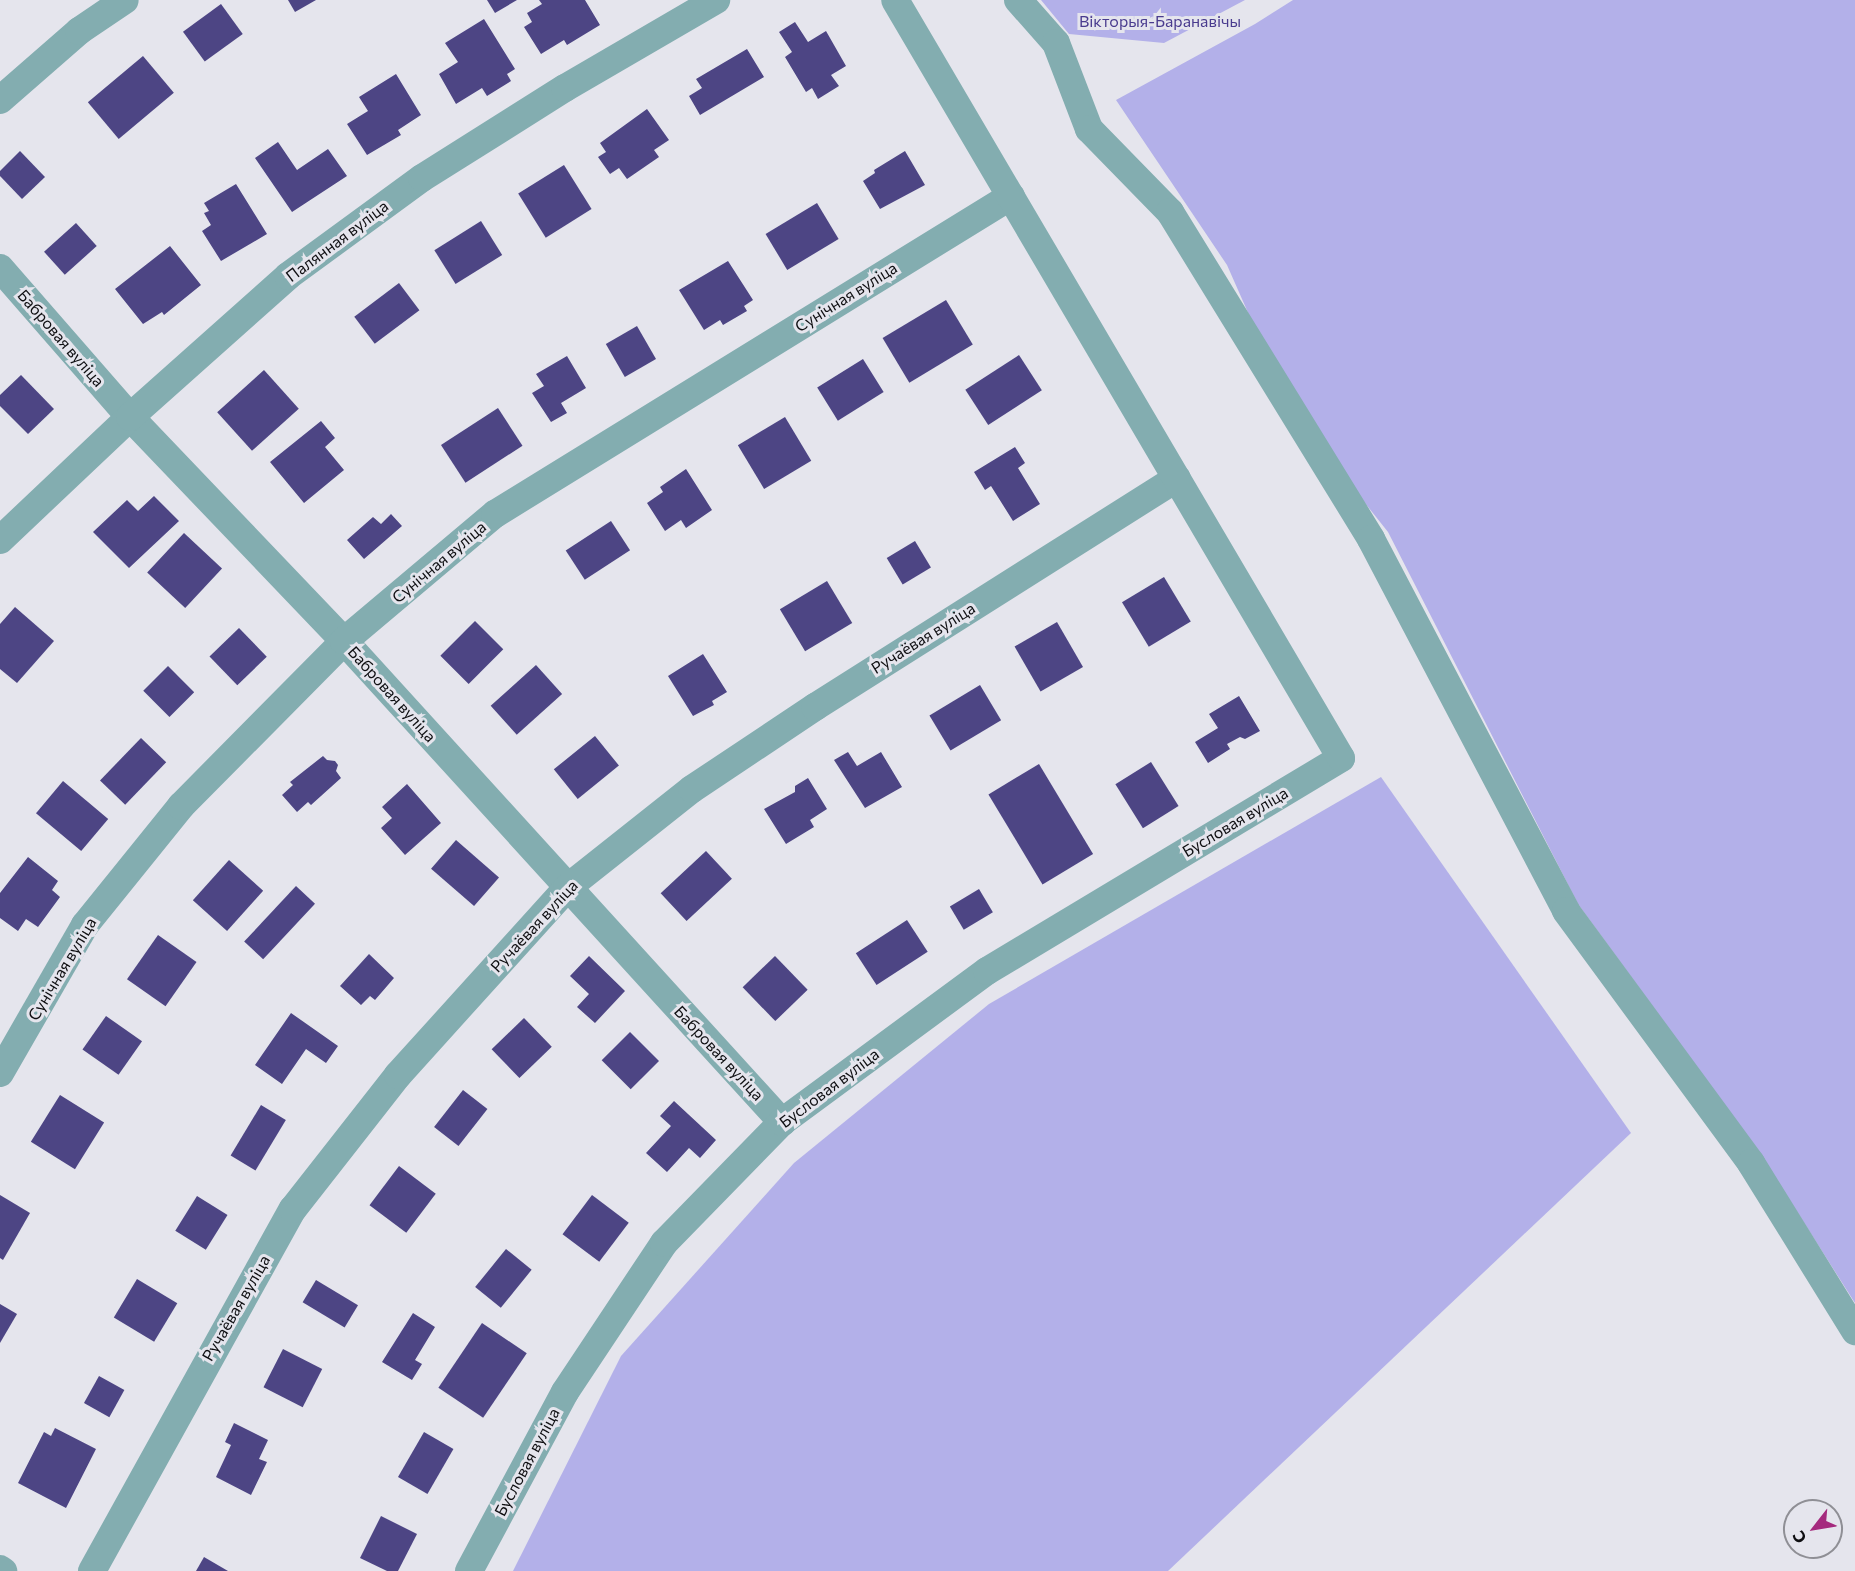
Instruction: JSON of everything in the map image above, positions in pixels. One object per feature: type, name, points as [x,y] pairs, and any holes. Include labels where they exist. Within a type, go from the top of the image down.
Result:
[{"type":"street","points":[[0,100],[79,31],[125,0]]},
{"type":"street","name":"Палянная вуліца","points":[[0,540],[130,417],[288,276],[422,178],[565,88],[716,0]]},
{"type":"street","points":[[895,0],[1177,478]]},
{"type":"street","points":[[1018,0],[1056,43],[1089,129],[1170,212],[1371,539],[1566,912],[1751,1163],[1855,1331]]},
{"type":"street","name":"Сунічная вуліца","points":[[0,1073],[85,925],[181,806],[344,641],[495,514],[1011,196]]},
{"type":"street","name":"Бабровая вуліца","points":[[0,268],[130,417],[344,641],[782,1122]]},
{"type":"street","name":"Бусловая вуліца","points":[[469,1571],[565,1392],[664,1243],[782,1122],[987,971],[1341,758],[1177,478]]},
{"type":"street","name":"Ручаёвая вуліца","points":[[92,1571],[292,1209],[398,1075],[567,888],[692,789],[796,719],[1177,478]]},
{"type":"green space","name":"Вікторыя-Баранавічы","points":[[1041,0],[1245,0],[1164,43],[1069,34]]},
{"type":"green space","points":[[1293,0],[1855,0],[1855,1303],[1761,1155],[1578,904],[1388,532],[1291,410],[1227,265],[1116,100],[1255,24]]},
{"type":"green space","points":[[1381,777],[1631,1133],[1168,1571],[513,1571],[621,1356],[794,1163],[989,1004]]},
{"type":"building","points":[[288,0],[316,0],[295,12]]},
{"type":"building","points":[[487,0],[517,0],[495,13]]},
{"type":"building","points":[[539,0],[585,0],[600,25],[567,45],[564,40],[541,54],[524,27],[532,22],[527,13],[542,4]]},
{"type":"building","points":[[221,4],[243,34],[205,62],[183,32]]},
{"type":"building","points":[[484,19],[515,69],[507,74],[511,81],[487,96],[482,88],[456,104],[439,74],[458,62],[445,43]]},
{"type":"building","points":[[795,22],[808,42],[826,31],[846,66],[831,75],[839,86],[818,99],[812,88],[806,92],[785,57],[792,52],[779,32]]},
{"type":"building","points":[[747,49],[764,77],[700,115],[689,96],[702,88],[696,79]]},
{"type":"building","points":[[143,56],[174,93],[119,139],[88,102]]},
{"type":"building","points":[[396,74],[421,115],[398,130],[401,135],[367,155],[347,124],[368,111],[359,97]]},
{"type":"building","points":[[647,109],[669,140],[654,150],[659,157],[627,179],[619,168],[610,174],[598,157],[606,152],[600,143]]},
{"type":"building","points":[[278,142],[297,170],[328,149],[347,176],[292,212],[255,158]]},
{"type":"building","points":[[20,151],[45,177],[22,199],[0,176],[0,171]]},
{"type":"building","points":[[905,151],[925,185],[880,209],[863,181],[875,173],[874,170]]},
{"type":"building","points":[[564,165],[592,209],[546,238],[518,194]]},
{"type":"building","points":[[236,184],[267,234],[221,261],[202,231],[211,225],[204,213],[209,211],[204,203]]},
{"type":"building","points":[[817,203],[839,239],[787,270],[766,234]]},
{"type":"building","points":[[481,221],[502,255],[456,284],[434,250]]},
{"type":"building","points":[[76,223],[97,246],[65,275],[44,252]]},
{"type":"building","points":[[170,246],[201,285],[164,315],[162,312],[143,324],[115,289]]},
{"type":"building","points":[[728,261],[753,300],[744,306],[747,311],[723,325],[720,320],[704,330],[679,290]]},
{"type":"building","points":[[399,283],[419,310],[375,344],[354,317]]},
{"type":"building","points":[[946,300],[973,345],[909,383],[883,338]]},
{"type":"building","points":[[637,326],[656,359],[625,377],[606,344]]},
{"type":"building","points":[[1019,355],[1042,390],[988,425],[965,390]]},
{"type":"building","points":[[567,356],[586,388],[561,403],[567,413],[551,422],[532,393],[544,386],[536,374]]},
{"type":"building","points":[[863,359],[884,392],[838,421],[817,388]]},
{"type":"building","points":[[264,370],[299,409],[252,451],[217,412]]},
{"type":"building","points":[[21,375],[54,409],[28,434],[0,406],[0,395]]},
{"type":"building","points":[[498,408],[523,446],[465,483],[441,445]]},
{"type":"building","points":[[785,417],[811,461],[764,489],[738,445]]},
{"type":"building","points":[[321,421],[335,438],[325,447],[344,470],[304,503],[270,462]]},
{"type":"building","points":[[1015,447],[1025,463],[1018,468],[1040,504],[1013,521],[991,486],[985,490],[974,472]]},
{"type":"building","points":[[686,469],[712,510],[686,528],[681,520],[665,531],[647,503],[663,492],[660,487]]},
{"type":"building","points":[[154,496],[179,521],[129,568],[93,532],[127,500],[138,511]]},
{"type":"building","points":[[391,514],[402,526],[364,559],[347,540],[373,517],[381,524]]},
{"type":"building","points":[[611,521],[630,550],[585,580],[566,550]]},
{"type":"building","points":[[184,533],[222,568],[185,608],[147,572]]},
{"type":"building","points":[[915,541],[931,568],[903,585],[887,558]]},
{"type":"building","points":[[1164,577],[1191,622],[1149,647],[1122,602]]},
{"type":"building","points":[[827,581],[852,623],[805,651],[780,609]]},
{"type":"building","points":[[15,607],[54,641],[17,683],[0,669],[0,624]]},
{"type":"building","points":[[475,621],[503,649],[469,684],[440,656]]},
{"type":"building","points":[[1057,622],[1083,667],[1041,692],[1015,646]]},
{"type":"building","points":[[239,628],[267,657],[237,685],[210,656]]},
{"type":"building","points":[[703,654],[727,692],[712,701],[714,705],[693,716],[668,676]]},
{"type":"building","points":[[536,665],[562,694],[517,735],[491,706]]},
{"type":"building","points":[[168,666],[194,692],[169,717],[143,691]]},
{"type":"building","points":[[980,685],[1001,720],[951,751],[929,715]]},
{"type":"building","points":[[1239,696],[1260,731],[1245,739],[1240,737],[1227,744],[1230,749],[1208,763],[1195,742],[1218,728],[1209,714]]},
{"type":"building","points":[[595,736],[619,766],[578,799],[554,769]]},
{"type":"building","points":[[141,738],[166,762],[125,805],[100,780]]},
{"type":"building","points":[[848,752],[857,766],[881,752],[902,787],[865,808],[834,760]]},
{"type":"building","points":[[323,756],[327,760],[335,761],[338,765],[336,771],[341,778],[311,805],[308,802],[297,812],[282,795],[293,785],[290,782]]},
{"type":"building","points":[[1151,762],[1179,806],[1143,828],[1115,784]]},
{"type":"building","points":[[1039,764],[1093,854],[1043,884],[988,794]]},
{"type":"building","points":[[808,778],[827,809],[810,820],[814,827],[786,844],[764,809],[795,792],[795,786]]},
{"type":"building","points":[[63,781],[108,819],[81,851],[36,813]]},
{"type":"building","points":[[407,784],[441,823],[405,855],[381,828],[392,818],[382,807]]},
{"type":"building","points":[[456,840],[499,877],[474,906],[431,869]]},
{"type":"building","points":[[706,851],[732,879],[687,921],[661,893]]},
{"type":"building","points":[[28,857],[58,881],[52,890],[60,897],[38,927],[26,919],[18,931],[0,918],[0,893]]},
{"type":"building","points":[[229,860],[263,891],[227,931],[193,900]]},
{"type":"building","points":[[296,886],[315,904],[263,959],[244,942]]},
{"type":"building","points":[[979,889],[993,912],[964,930],[950,907]]},
{"type":"building","points":[[907,920],[928,952],[877,985],[856,953]]},
{"type":"building","points":[[158,935],[197,962],[166,1006],[127,979]]},
{"type":"building","points":[[369,954],[394,978],[375,1000],[370,996],[361,1005],[340,986]]},
{"type":"building","points":[[589,956],[625,991],[595,1023],[577,1007],[589,994],[570,976]]},
{"type":"building","points":[[775,956],[808,990],[775,1021],[743,987]]},
{"type":"building","points":[[291,1013],[338,1046],[326,1063],[306,1049],[282,1084],[255,1065]]},
{"type":"building","points":[[106,1016],[142,1041],[119,1075],[82,1050]]},
{"type":"building","points":[[524,1018],[552,1047],[519,1078],[492,1049]]},
{"type":"building","points":[[630,1032],[659,1061],[631,1089],[602,1060]]},
{"type":"building","points":[[463,1090],[487,1109],[458,1146],[434,1127]]},
{"type":"building","points":[[60,1095],[104,1123],[75,1169],[31,1142]]},
{"type":"building","points":[[674,1101],[716,1140],[700,1158],[689,1148],[667,1172],[646,1153],[671,1126],[660,1116]]},
{"type":"building","points":[[261,1105],[286,1120],[255,1171],[231,1156]]},
{"type":"building","points":[[399,1166],[436,1194],[406,1233],[370,1205]]},
{"type":"building","points":[[0,1195],[30,1213],[3,1260],[0,1258]]},
{"type":"building","points":[[592,1195],[629,1223],[599,1262],[563,1234]]},
{"type":"building","points":[[197,1196],[228,1215],[206,1250],[175,1231]]},
{"type":"building","points":[[506,1249],[532,1270],[501,1308],[475,1287]]},
{"type":"building","points":[[137,1279],[177,1303],[154,1342],[114,1318]]},
{"type":"building","points":[[316,1280],[358,1305],[345,1328],[303,1302]]},
{"type":"building","points":[[0,1304],[17,1314],[0,1343]]},
{"type":"building","points":[[413,1313],[435,1327],[415,1360],[422,1364],[412,1380],[382,1362]]},
{"type":"building","points":[[482,1323],[527,1353],[483,1418],[438,1388]]},
{"type":"building","points":[[283,1349],[322,1369],[303,1407],[263,1387]]},
{"type":"building","points":[[99,1376],[124,1390],[109,1417],[84,1403]]},
{"type":"building","points":[[234,1423],[268,1440],[259,1459],[267,1462],[251,1495],[216,1477],[231,1445],[225,1442]]},
{"type":"building","points":[[55,1428],[96,1449],[66,1508],[18,1483],[44,1432],[51,1436]]},
{"type":"building","points":[[424,1432],[453,1449],[427,1494],[398,1477]]},
{"type":"building","points":[[381,1516],[417,1534],[398,1571],[387,1571],[360,1558]]},
{"type":"building","points":[[204,1557],[228,1571],[196,1571]]}]
